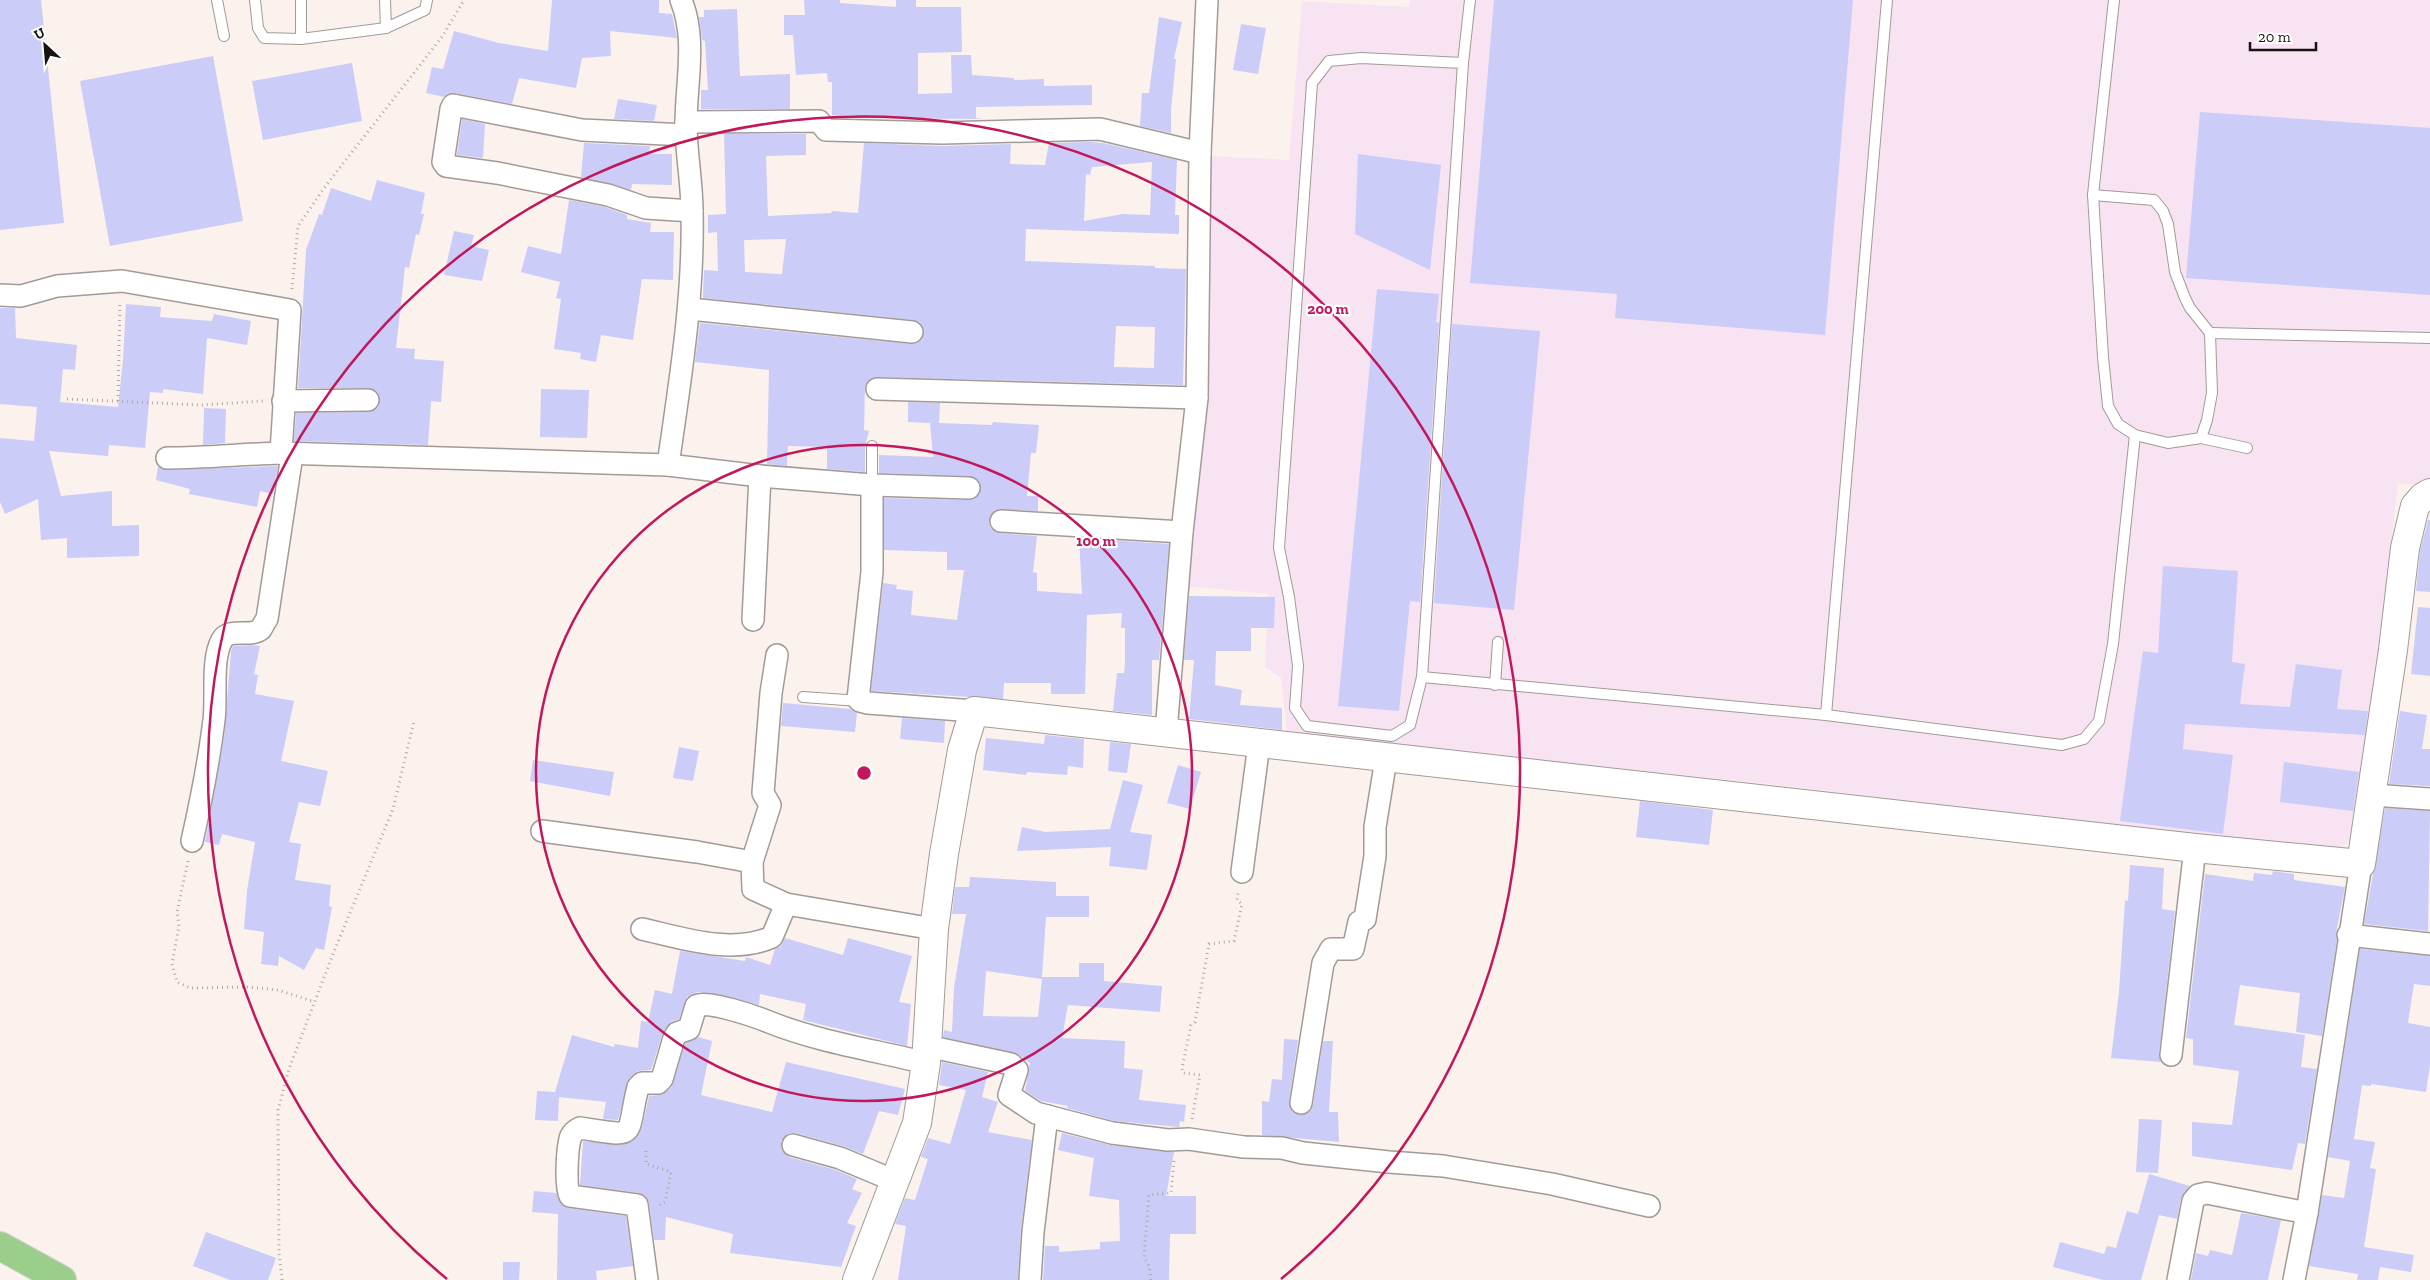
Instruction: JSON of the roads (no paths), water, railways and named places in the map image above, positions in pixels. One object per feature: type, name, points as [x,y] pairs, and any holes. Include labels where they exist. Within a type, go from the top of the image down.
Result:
[{"type":"highway","points":[[0,1246],[62,1280]]},
{"type":"street","points":[[668,465],[690,309],[692,211],[686,129],[689,54],[688,17],[681,0]]},
{"type":"street","points":[[1166,732],[1182,532],[1197,398],[1200,153],[1208,0]]},
{"type":"street","points":[[692,211],[646,208],[608,195],[497,173],[446,166],[443,162],[451,109],[453,106],[582,130],[686,129],[819,121],[826,130],[924,133],[1100,129],[1200,153]]},
{"type":"street","points":[[0,295],[21,296],[57,286],[122,282],[290,310],[283,401],[287,454],[267,618],[261,629],[253,632],[226,635],[222,639],[218,653],[214,718],[209,757],[192,841]]},
{"type":"street","points":[[690,309],[912,332]]},
{"type":"street","points":[[877,389],[1197,398]]},
{"type":"street","points":[[283,401],[368,400]]},
{"type":"street","points":[[167,458],[208,458],[229,454],[287,454],[668,465],[760,476],[872,485],[969,488]]},
{"type":"street","points":[[754,620],[760,476]]},
{"type":"street","points":[[872,485],[872,572],[865,623],[860,702],[974,711],[1386,759],[2195,848],[2361,864]]},
{"type":"street","points":[[2294,1280],[2307,1213],[2348,935],[2372,795],[2405,548],[2415,506],[2422,497],[2430,493]]},
{"type":"street","points":[[1001,522],[1182,532]]},
{"type":"street","points":[[777,655],[771,693],[763,793],[770,805],[752,862],[753,889],[786,904],[934,929]]},
{"type":"street","points":[[857,1280],[916,1123],[926,1055],[934,929],[952,802],[962,750],[974,711]]},
{"type":"street","points":[[1242,872],[1259,744]]},
{"type":"street","points":[[1301,1103],[1323,963],[1331,949],[1353,949],[1360,922],[1365,919],[1374,856],[1375,827],[1386,759]]},
{"type":"street","points":[[2372,795],[2430,800]]},
{"type":"street","points":[[542,830],[697,852],[752,862]]},
{"type":"street","points":[[2171,1055],[2195,848]]},
{"type":"street","points":[[642,929],[708,943],[756,944],[772,937],[786,904]]},
{"type":"street","points":[[2348,935],[2430,944]]},
{"type":"street","points":[[647,1280],[637,1205],[570,1196],[567,1187],[572,1135],[580,1128],[617,1134],[626,1132],[631,1127],[638,1086],[642,1083],[658,1083],[662,1079],[674,1038],[677,1033],[689,1029],[694,1011],[699,1003],[751,1015],[789,1030],[926,1055],[1011,1064],[1017,1070],[1009,1095],[1036,1113],[1112,1133],[1183,1139],[1244,1147],[1282,1148],[1303,1153],[1443,1166],[1552,1184],[1649,1206]]},
{"type":"street","points":[[1030,1280],[1033,1232],[1047,1116]]},
{"type":"street","points":[[793,1145],[840,1158],[894,1181]]},
{"type":"street","points":[[2178,1280],[2193,1201],[2198,1195],[2207,1193],[2307,1213]]},
{"type":"lane","points":[[217,0],[224,36]]},
{"type":"lane","points":[[255,0],[258,28],[264,38],[301,38],[386,28],[425,10],[428,0]]},
{"type":"lane","points":[[301,0],[301,38]]},
{"type":"lane","points":[[385,0],[386,28]]},
{"type":"lane","points":[[1463,63],[1361,58],[1329,61],[1312,84],[1279,548],[1289,597],[1298,666],[1295,708],[1308,726],[1392,736],[1410,725],[1422,677],[1463,63],[1470,0]]},
{"type":"lane","points":[[1826,715],[1887,0]]},
{"type":"lane","points":[[2114,0],[2093,195],[2103,357],[2108,406],[2118,424],[2135,435],[2168,443],[2201,438],[2248,448]]},
{"type":"lane","points":[[819,121],[853,121]]},
{"type":"lane","points":[[2093,195],[2154,200],[2163,211],[2168,224],[2175,272],[2185,298],[2190,308],[2210,333],[2212,393],[2207,420],[2201,438]]},
{"type":"lane","points":[[2210,333],[2430,338]]},
{"type":"lane","points":[[1422,677],[1495,686],[1826,715],[2062,745],[2084,739],[2099,721],[2113,644],[2135,435]]},
{"type":"lane","points":[[872,446],[872,485]]},
{"type":"lane","points":[[1495,686],[1498,642]]},
{"type":"lane","points":[[803,697],[860,702]]}]
